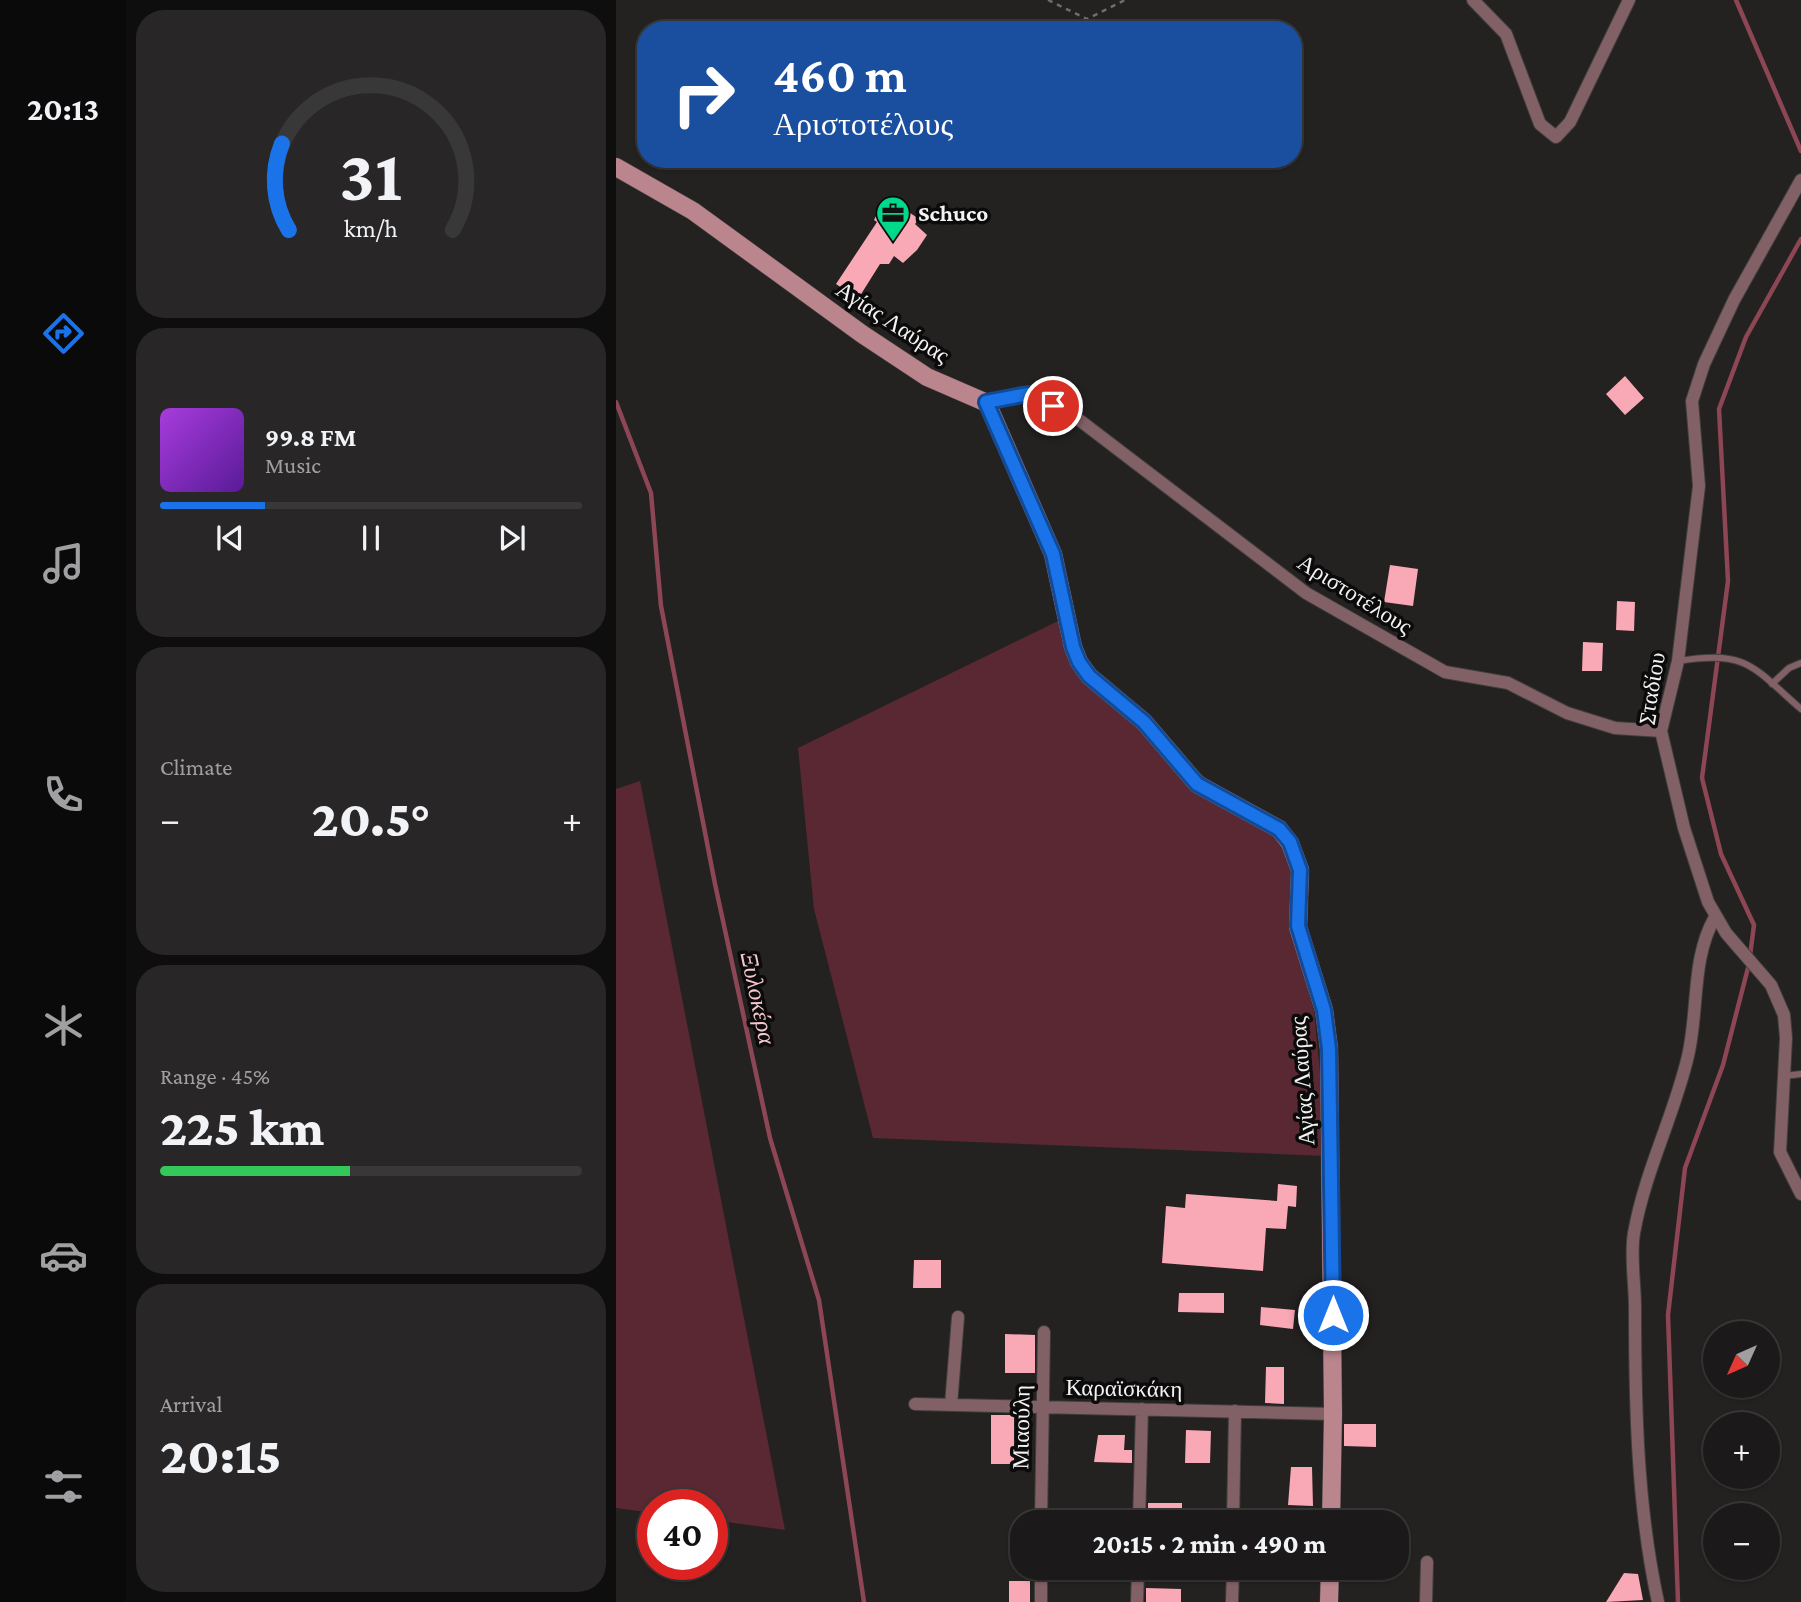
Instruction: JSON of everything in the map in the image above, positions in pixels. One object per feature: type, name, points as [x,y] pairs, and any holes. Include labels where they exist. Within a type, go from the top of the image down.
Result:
[{"type":"street","points":[[1473,0],[1506,34],[1540,124],[1556,137],[1570,122],[1629,0]]},
{"type":"street","name":"Αγίας Λαύρας","points":[[616,167],[693,211],[862,334],[927,377],[986,402],[1053,554],[1073,647],[1079,662],[1089,676],[1144,722],[1197,784],[1279,829],[1290,842],[1300,870],[1298,926],[1324,1010],[1329,1049],[1333,1414],[1331,1510]]},
{"type":"street","name":"Σταδίου","points":[[1801,181],[1734,300],[1704,364],[1692,401],[1699,486],[1678,661],[1661,731],[1684,828],[1702,889],[1715,917],[1777,997],[1784,1015],[1780,1152],[1801,1194]]},
{"type":"street","name":"Αριστοτέλους","points":[[986,402],[1028,394],[1078,419],[1306,593],[1445,672],[1508,684],[1567,713],[1615,728],[1661,731]]},
{"type":"street","points":[[1658,1602],[1648,1556],[1635,1380],[1633,1236],[1647,1175],[1687,1060],[1696,1014],[1700,956],[1715,917]]},
{"type":"street","points":[[951,1405],[958,1317]]},
{"type":"street","name":"Μιαούλη","points":[[1041,1510],[1044,1332]]},
{"type":"street","name":"Καραϊσκάκη","points":[[915,1404],[1333,1414]]},
{"type":"street","points":[[1139,1510],[1142,1409]]},
{"type":"street","points":[[1233,1510],[1235,1412]]},
{"type":"street","points":[[1426,1602],[1427,1562]]},
{"type":"street","points":[[1041,1580],[1041,1602]]},
{"type":"street","points":[[1138,1580],[1138,1602]]},
{"type":"street","points":[[1232,1602],[1233,1580]]},
{"type":"street","points":[[1329,1602],[1330,1580]]},
{"type":"lane","points":[[1678,661],[1710,656],[1739,659],[1801,709]]},
{"type":"lane","points":[[1772,684],[1789,668],[1801,663]]},
{"type":"lane","points":[[1784,1076],[1801,1073]]},
{"type":"path","points":[[1048,0],[1087,19],[1125,0]]},
{"type":"shaded area","points":[[1060,620],[1073,668],[1270,831],[1284,847],[1292,867],[1292,927],[1314,1011],[1328,1156],[873,1138],[814,909],[798,748]]},
{"type":"shaded area","points":[[640,781],[785,1530],[728,1522],[728,1489],[637,1489],[637,1511],[616,1508],[616,789]]},
{"type":"building","name":"Schuco","points":[[891,200],[919,219],[915,224],[927,235],[917,250],[903,263],[894,256],[889,264],[880,264],[858,299],[836,284],[877,222],[874,220],[880,208],[885,210]]},
{"type":"building","points":[[1625,376],[1644,398],[1625,415],[1606,394]]},
{"type":"building","points":[[1390,565],[1418,569],[1413,606],[1384,602]]},
{"type":"building","points":[[1617,601],[1635,602],[1634,631],[1616,630]]},
{"type":"building","points":[[1583,642],[1603,643],[1602,671],[1582,671]]},
{"type":"building","points":[[1278,1184],[1297,1186],[1296,1207],[1288,1206],[1286,1229],[1266,1228],[1263,1271],[1162,1263],[1166,1206],[1185,1208],[1186,1194],[1277,1201]]},
{"type":"building","points":[[914,1260],[941,1260],[941,1288],[913,1288]]},
{"type":"building","points":[[1179,1293],[1224,1293],[1224,1313],[1178,1312]]},
{"type":"building","points":[[1261,1307],[1295,1310],[1293,1329],[1260,1325]]},
{"type":"building","points":[[1005,1334],[1035,1335],[1035,1373],[1005,1373]]},
{"type":"building","points":[[1266,1367],[1284,1367],[1284,1404],[1265,1403]]},
{"type":"building","points":[[991,1415],[1014,1415],[1014,1464],[991,1464]]},
{"type":"building","points":[[1344,1424],[1376,1424],[1376,1447],[1344,1446]]},
{"type":"building","points":[[1186,1430],[1211,1431],[1210,1463],[1185,1463]]},
{"type":"building","points":[[1098,1435],[1125,1435],[1124,1450],[1132,1450],[1132,1463],[1094,1462]]},
{"type":"building","points":[[1291,1467],[1312,1467],[1313,1506],[1288,1505]]},
{"type":"building","points":[[1148,1503],[1182,1503],[1182,1510],[1148,1510]]},
{"type":"building","points":[[1624,1573],[1638,1574],[1643,1600],[1606,1602]]},
{"type":"building","points":[[1009,1581],[1030,1581],[1030,1602],[1009,1602]]},
{"type":"building","points":[[1146,1588],[1181,1589],[1181,1602],[1146,1602]]},
{"type":"waterway","points":[[1736,0],[1801,151]]},
{"type":"waterway","points":[[1750,956],[1754,925],[1721,854],[1702,778],[1728,581],[1719,409],[1746,337],[1801,239]]},
{"type":"waterway","name":"Ξυλοκέρα","points":[[616,402],[651,493],[661,606],[715,884],[770,1138],[819,1300],[864,1602]]},
{"type":"waterway","points":[[1678,1602],[1668,1315],[1685,1168],[1723,1065],[1749,964]]},
{"type":"place","name":"Schuco","points":[[893,243]]},
{"type":"route","points":[[1053,406],[1028,394],[986,402],[1053,554],[1073,647],[1079,662],[1089,676],[1144,722],[1197,784],[1279,829],[1290,842],[1300,870],[1298,926],[1324,1010],[1329,1049],[1333,1315]]}]
